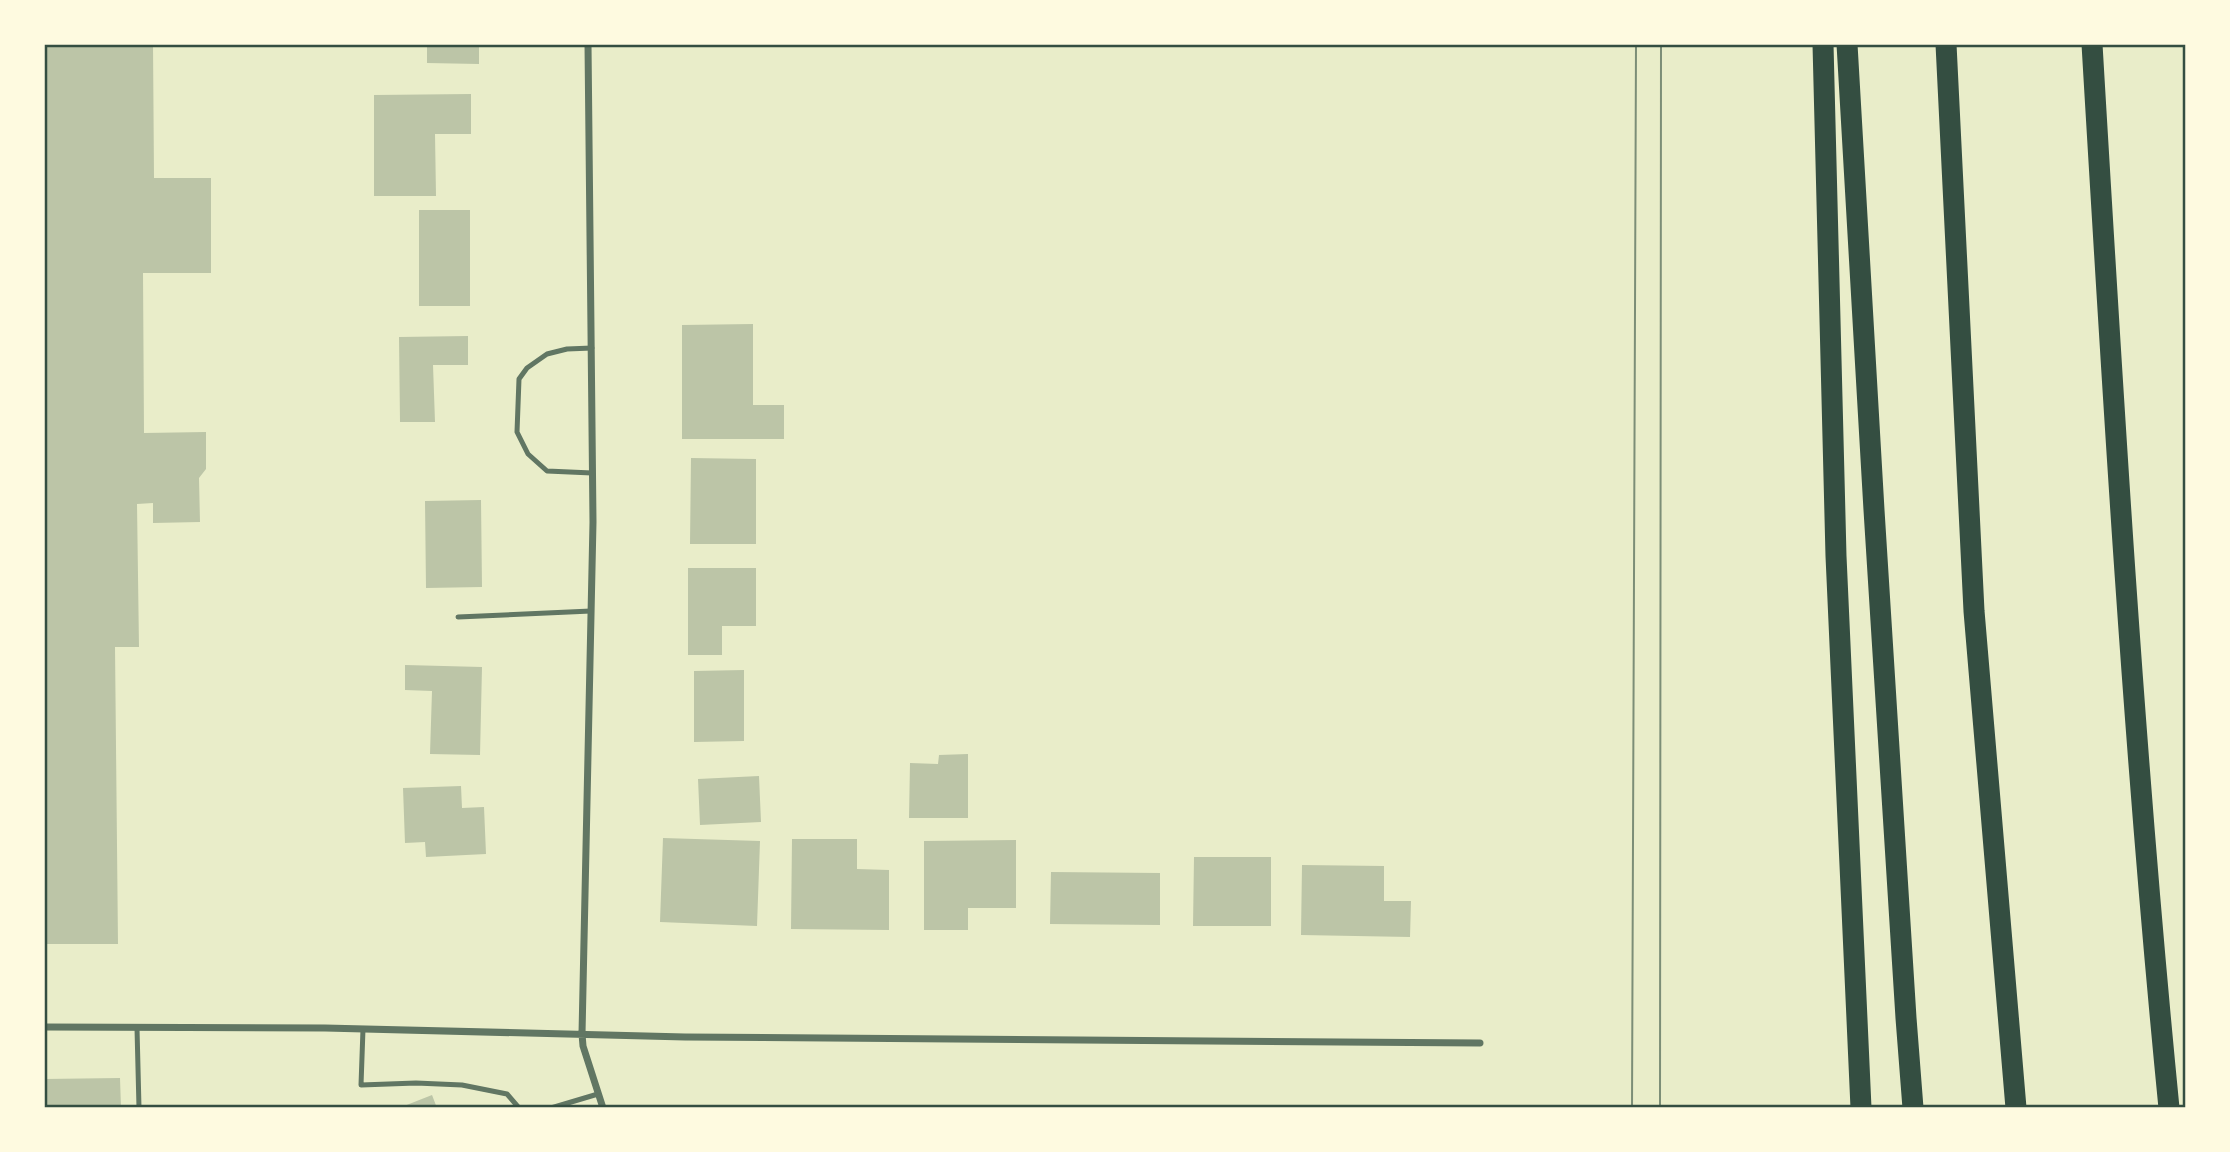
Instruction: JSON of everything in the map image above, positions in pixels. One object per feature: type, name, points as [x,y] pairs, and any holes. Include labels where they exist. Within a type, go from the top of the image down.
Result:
[{"type":"highway","points":[[1822,44],[1836,556],[1861,1108]]},
{"type":"highway","points":[[1847,44],[1913,1108]]},
{"type":"highway","points":[[1946,44],[1974,611],[2016,1108]]},
{"type":"highway","points":[[2092,44],[2118,490],[2155,968],[2169,1108]]},
{"type":"street","points":[[588,44],[592,473],[582,1034],[583,1046],[603,1108]]},
{"type":"street","points":[[44,1027],[363,1029],[685,1037],[1480,1043]]},
{"type":"lane","points":[[592,348],[567,349],[547,354],[527,369],[519,379],[517,432],[528,454],[547,471],[592,473]]},
{"type":"lane","points":[[458,617],[591,611]]},
{"type":"lane","points":[[137,1028],[139,1108]]},
{"type":"lane","points":[[363,1029],[361,1085],[462,1085],[507,1094],[519,1108]]},
{"type":"lane","points":[[551,1108],[598,1094]]},
{"type":"building","points":[[44,44],[153,44],[154,178],[211,178],[211,273],[143,273],[144,433],[206,432],[206,469],[199,478],[200,522],[153,523],[153,503],[137,504],[139,647],[115,647],[118,944],[44,944]]},
{"type":"building","points":[[427,44],[479,44],[479,64],[427,63]]},
{"type":"building","points":[[471,94],[471,134],[435,134],[436,196],[374,196],[374,95]]},
{"type":"building","points":[[419,210],[470,210],[470,306],[419,306]]},
{"type":"building","points":[[753,324],[753,405],[784,405],[784,439],[682,439],[682,325]]},
{"type":"building","points":[[468,336],[468,365],[433,365],[435,422],[400,422],[399,337]]},
{"type":"building","points":[[691,458],[756,459],[756,544],[690,544]]},
{"type":"building","points":[[481,500],[482,587],[426,588],[425,501]]},
{"type":"building","points":[[688,568],[756,568],[756,626],[722,626],[722,655],[688,655]]},
{"type":"building","points":[[405,665],[482,667],[480,755],[430,754],[432,691],[405,690]]},
{"type":"building","points":[[744,670],[744,741],[694,742],[694,671]]},
{"type":"building","points":[[968,754],[968,818],[909,818],[910,763],[938,764],[939,755]]},
{"type":"building","points":[[759,776],[761,822],[700,825],[698,779]]},
{"type":"building","points":[[461,786],[462,808],[484,807],[486,854],[426,857],[425,842],[405,843],[403,788]]},
{"type":"building","points":[[663,838],[760,841],[757,926],[660,922]]},
{"type":"building","points":[[792,839],[857,839],[857,869],[889,870],[889,930],[791,929]]},
{"type":"building","points":[[1016,840],[1016,908],[968,908],[968,930],[924,930],[924,841]]},
{"type":"building","points":[[1194,857],[1271,857],[1271,926],[1193,926]]},
{"type":"building","points":[[1302,865],[1384,866],[1384,901],[1411,901],[1410,937],[1301,935]]},
{"type":"building","points":[[1051,872],[1160,873],[1160,925],[1050,924]]},
{"type":"building","points":[[120,1078],[121,1108],[44,1108],[44,1079]]},
{"type":"building","points":[[432,1095],[437,1108],[399,1108]]},
{"type":"tram line","points":[[1632,1108],[1636,44]]},
{"type":"tram line","points":[[1660,1108],[1661,44]]}]
